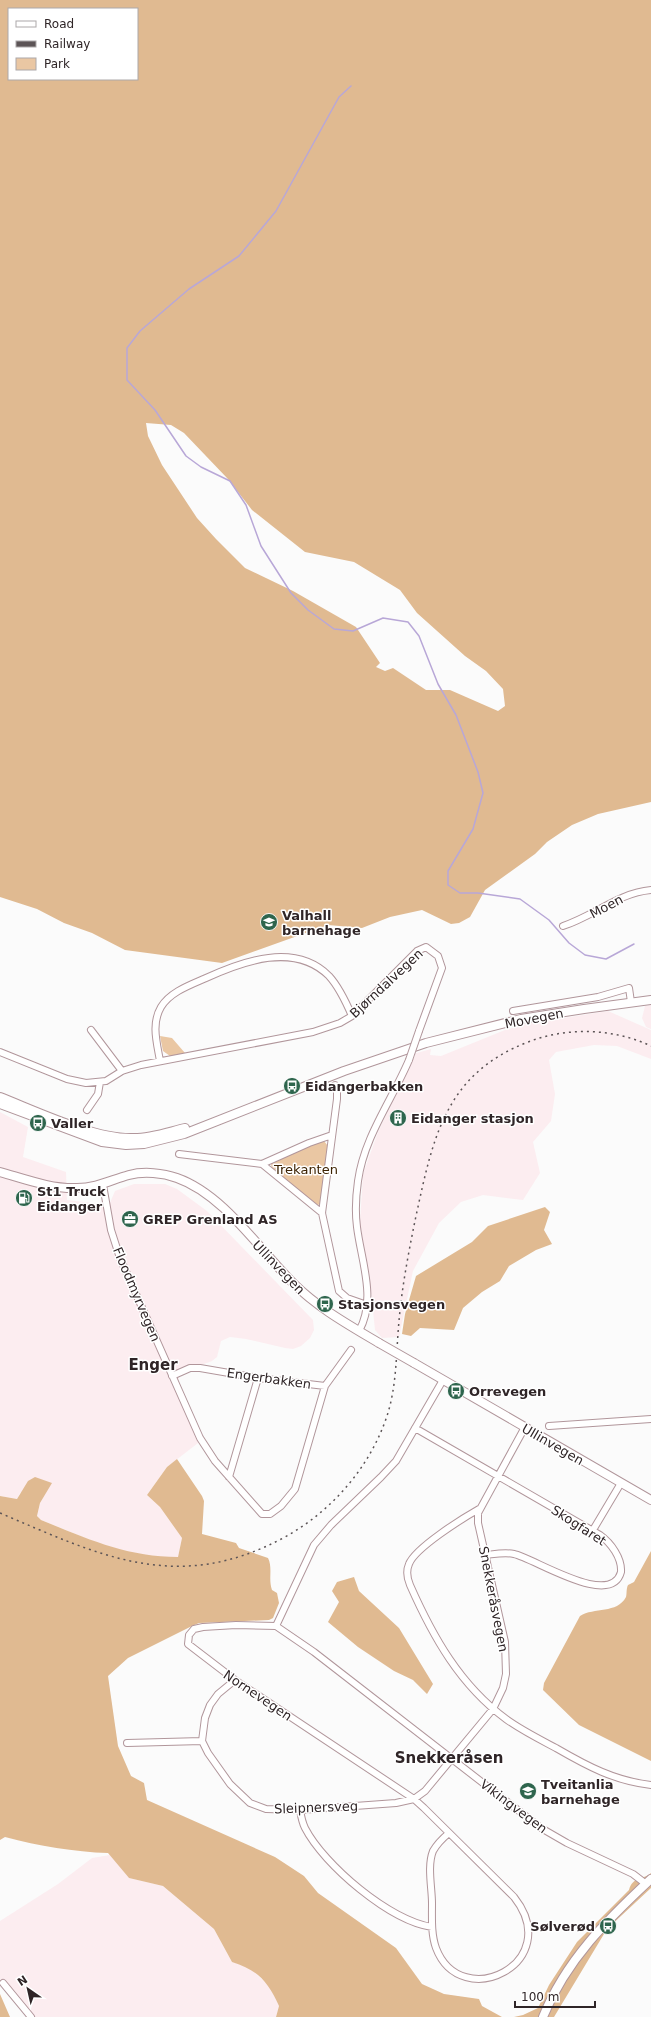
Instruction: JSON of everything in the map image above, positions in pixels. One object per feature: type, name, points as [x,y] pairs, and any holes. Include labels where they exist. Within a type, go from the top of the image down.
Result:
[{"type":"main road","name":"Movegen","points":[[111,1140],[144,1138],[214,1122],[351,1068],[439,1040],[521,1019],[651,1000]]},
{"type":"main road","points":[[0,1097],[111,1140]]},
{"type":"main road","points":[[0,1104],[111,1140]]},
{"type":"main road","name":"Ullinvegen","points":[[0,1172],[63,1187],[81,1188],[103,1184],[130,1175],[149,1173],[166,1175],[193,1185],[219,1204],[305,1294],[329,1312],[379,1343],[651,1500]]},
{"type":"main road","points":[[543,2017],[562,1979],[582,1949],[605,1922],[649,1882]]},
{"type":"street","name":"Moen","points":[[563,926],[586,917],[627,894],[651,890]]},
{"type":"street","name":"Bjørndalvegen","points":[[100,1082],[106,1081],[122,1071],[160,1061],[312,1032],[340,1023],[352,1016],[417,952],[426,947],[438,956],[442,968],[409,1060],[379,1119],[358,1181],[356,1226],[366,1281],[367,1305]]},
{"type":"street","points":[[160,1061],[155,1026],[157,1015],[164,1002],[185,988],[246,961],[290,958],[320,968],[334,982],[352,1016]]},
{"type":"street","name":"Movegen","points":[[513,1011],[598,997],[629,988],[631,1002]]},
{"type":"street","points":[[91,1030],[122,1071]]},
{"type":"street","points":[[0,1052],[67,1079],[86,1083],[100,1082],[98,1094],[87,1110]]},
{"type":"street","points":[[335,1086],[337,1091],[337,1099],[322,1213],[339,1291],[347,1298],[367,1305],[365,1317],[359,1331]]},
{"type":"street","points":[[180,1154],[262,1164],[309,1143],[332,1135]]},
{"type":"street","points":[[262,1164],[322,1213]]},
{"type":"street","name":"Floodmyrvegen","points":[[103,1184],[111,1230],[120,1258],[200,1438],[210,1454],[229,1478],[259,1512],[266,1515],[281,1506],[295,1489],[325,1386]]},
{"type":"street","name":"Engerbakken","points":[[172,1376],[190,1368],[200,1368],[258,1378],[325,1386],[351,1350]]},
{"type":"street","points":[[229,1478],[258,1378]]},
{"type":"street","points":[[276,1626],[314,1546],[335,1521],[389,1469],[443,1380]]},
{"type":"street","points":[[549,1426],[651,1419]]},
{"type":"street","name":"Skogfaret","points":[[415,1428],[498,1477],[593,1530],[610,1544],[621,1567],[619,1577],[610,1584],[598,1586],[586,1584],[513,1554],[486,1555]]},
{"type":"street","points":[[525,1428],[479,1509],[419,1552],[408,1565],[407,1575],[416,1599],[452,1665],[478,1696],[493,1709],[525,1731],[593,1769],[621,1780],[651,1785]]},
{"type":"street","points":[[593,1530],[621,1483]]},
{"type":"street","name":"Snekkeråsvegen","points":[[414,1799],[425,1791],[493,1709],[503,1688],[506,1663],[504,1642],[478,1523],[479,1509]]},
{"type":"street","name":"Nornevegen","points":[[276,1626],[236,1625],[203,1627],[191,1632],[188,1638],[191,1648],[235,1680],[414,1799],[449,1833],[521,1905],[529,1925],[525,1948],[510,1968],[493,1978],[474,1979],[457,1973],[442,1959],[436,1949],[432,1927],[431,1859],[437,1845],[449,1833]]},
{"type":"street","name":"Vikingvegen","points":[[276,1626],[314,1652],[541,1828],[567,1843],[649,1882]]},
{"type":"street","points":[[127,1743],[202,1741],[205,1718],[210,1705],[218,1694],[235,1680]]},
{"type":"street","name":"Sleipnersveg","points":[[202,1741],[208,1753],[230,1784],[250,1803],[266,1808],[300,1810],[396,1803],[414,1799]]},
{"type":"street","points":[[300,1810],[302,1821],[308,1833],[329,1859],[353,1884],[367,1895],[400,1915],[413,1922],[432,1927]]},
{"type":"street","points":[[3,1983],[31,2017]]},
{"type":"shaded area","points":[[0,0],[651,0],[651,802],[598,814],[572,825],[547,842],[535,854],[485,890],[470,917],[459,923],[451,924],[422,910],[390,917],[362,928],[328,925],[222,963],[125,950],[92,933],[64,923],[37,909],[0,897]],"holes":[[[146,423],[171,425],[184,433],[227,478],[252,510],[305,552],[354,562],[400,590],[417,613],[465,656],[486,671],[503,689],[505,706],[498,711],[450,690],[426,690],[393,668],[385,671],[376,667],[380,663],[356,627],[293,591],[245,568],[197,518],[162,465],[148,436]]]},
{"type":"shaded area","points":[[651,1005],[651,1029],[646,1027],[642,1018],[645,1006]]},
{"type":"shaded area","points":[[608,1011],[651,1030],[651,1059],[617,1046],[594,1045],[556,1052],[549,1060],[555,1094],[551,1121],[533,1142],[540,1173],[523,1200],[483,1195],[461,1202],[439,1223],[413,1271],[399,1337],[382,1338],[375,1330],[371,1291],[360,1222],[363,1174],[378,1132],[415,1056],[413,1054],[431,1049],[430,1055],[441,1056],[505,1030],[526,1024]]},
{"type":"shaded area","points":[[0,1112],[28,1127],[23,1157],[66,1172],[67,1200],[109,1205],[115,1191],[134,1184],[165,1184],[177,1189],[207,1211],[313,1320],[314,1330],[310,1338],[301,1346],[293,1349],[285,1348],[230,1337],[221,1341],[217,1357],[212,1361],[188,1370],[179,1377],[178,1384],[202,1440],[167,1467],[147,1495],[160,1507],[182,1538],[178,1557],[153,1557],[133,1554],[95,1542],[41,1520],[37,1516],[40,1503],[51,1483],[20,1493],[17,1499],[0,1496]]},
{"type":"shaded area","points":[[545,1207],[550,1212],[544,1230],[552,1244],[536,1250],[509,1266],[500,1281],[482,1292],[463,1308],[454,1330],[420,1328],[411,1336],[402,1334],[405,1314],[416,1276],[472,1242],[488,1226]]},
{"type":"shaded area","points":[[177,1459],[204,1501],[202,1534],[236,1543],[239,1548],[268,1558],[270,1566],[270,1582],[272,1590],[277,1593],[279,1603],[273,1618],[269,1620],[199,1623],[128,1658],[108,1676],[118,1746],[131,1776],[144,1783],[147,1800],[275,1857],[304,1876],[318,1893],[396,1948],[422,1984],[444,1994],[479,1999],[482,2006],[502,2017],[276,2017],[279,2006],[271,1990],[261,1978],[249,1969],[232,1962],[214,1929],[163,1886],[129,1878],[108,1853],[56,1848],[5,1837],[0,1840],[0,1496],[17,1499],[28,1481],[35,1477],[52,1483],[40,1503],[37,1516],[41,1520],[108,1546],[142,1554],[178,1557],[182,1538],[160,1507],[147,1495],[167,1467]]},
{"type":"shaded area","points":[[651,1551],[651,1761],[579,1725],[543,1690],[544,1683],[580,1616],[586,1613],[617,1606],[622,1602],[626,1597],[628,1585],[634,1582]]},
{"type":"shaded area","points":[[354,1577],[359,1591],[399,1628],[433,1684],[427,1694],[413,1680],[394,1671],[358,1647],[328,1622],[339,1602],[332,1591],[337,1582]]},
{"type":"shaded area","points":[[110,1855],[129,1878],[163,1886],[214,1929],[232,1962],[249,1967],[270,1987],[279,2006],[276,2017],[32,2017],[0,1979],[0,1921],[58,1884],[92,1858]]},
{"type":"shaded area","points":[[651,1873],[651,1888],[607,1929],[554,2017],[514,2017],[523,2015],[538,2008],[549,1985],[577,1942],[629,1890],[633,1882]]},
{"type":"shaded area","points":[[0,1994],[10,2017],[0,2017]]},
{"type":"green space","points":[[160,1036],[172,1038],[185,1053],[170,1056],[163,1051]]},
{"type":"green space","name":"Trekanten","points":[[320,1141],[324,1141],[328,1146],[320,1204],[318,1205],[272,1171],[271,1163]]},
{"type":"waterway","points":[[351,86],[339,97],[276,211],[239,256],[189,289],[140,331],[127,348],[127,380],[155,410],[186,456],[201,467],[230,481],[246,505],[261,546],[291,593],[308,610],[334,629],[353,631],[383,618],[408,622],[419,636],[438,684],[456,715],[478,772],[483,793],[473,829],[448,871],[448,885],[460,893],[478,893],[520,899],[549,920],[569,943],[585,955],[606,959],[634,944]]},
{"type":"railway","points":[[0,1513],[72,1543],[106,1555],[140,1563],[174,1566],[210,1564],[246,1554],[285,1537],[302,1526],[333,1501],[360,1470],[380,1435],[387,1416],[393,1393],[400,1308],[404,1281],[422,1187],[437,1135],[447,1112],[461,1091],[478,1072],[500,1055],[543,1037],[574,1032],[605,1033],[636,1040],[651,1046]]},
{"type":"place","name":"Valhall barnehage","points":[[269,922]]},
{"type":"place","name":"Eidangerbakken","points":[[292,1086]]},
{"type":"place","name":"Eidanger stasjon","points":[[398,1118]]},
{"type":"place","name":"Valler","points":[[38,1123]]},
{"type":"place","name":"St1 Truck Eidanger","points":[[24,1198]]},
{"type":"place","name":"GREP Grenland AS","points":[[130,1219]]},
{"type":"place","name":"Stasjonsvegen","points":[[325,1304]]},
{"type":"place","name":"Orrevegen","points":[[456,1391]]},
{"type":"place","name":"Tveitanlia barnehage","points":[[528,1791]]},
{"type":"place","name":"Sølverød","points":[[608,1926]]},
{"type":"district","name":"Enger","points":[[153,1365]]},
{"type":"district","name":"Snekkeråsen","points":[[449,1758]]}]
